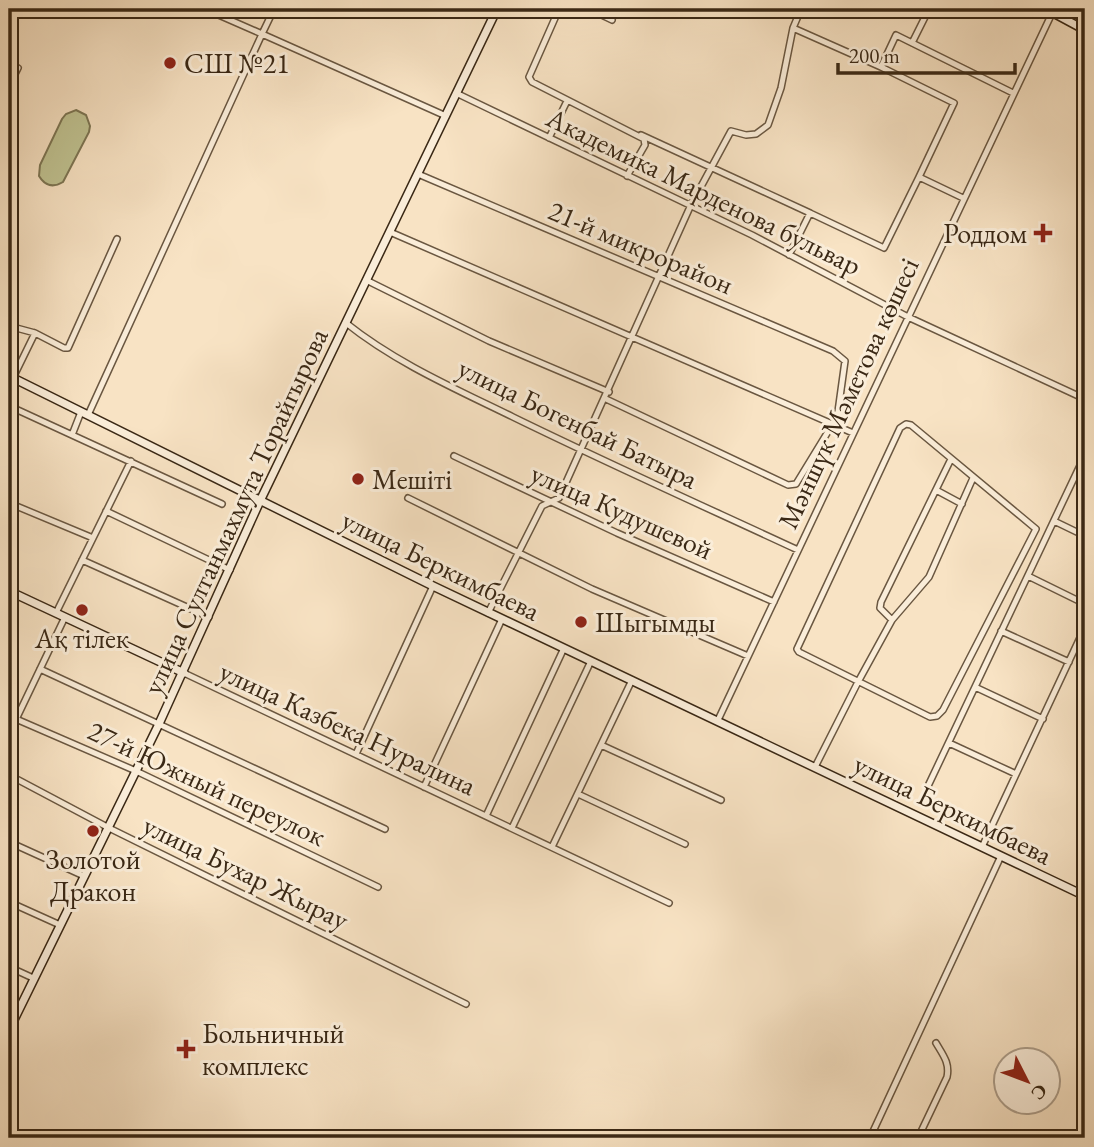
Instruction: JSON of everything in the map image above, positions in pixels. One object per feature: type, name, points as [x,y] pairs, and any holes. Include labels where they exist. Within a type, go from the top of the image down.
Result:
[{"type":"street","points":[[205,9],[446,116]]},
{"type":"street","points":[[72,435],[274,9]]},
{"type":"street","name":"улица Султанмахмута Торайгырова","points":[[9,1031],[159,726],[260,500],[498,9]]},
{"type":"street","points":[[559,9],[529,77],[532,82],[566,101],[884,248],[954,103],[881,67],[793,29]]},
{"type":"street","points":[[589,9],[612,20]]},
{"type":"street","points":[[488,613],[542,506],[559,498],[606,399],[690,207],[731,131],[756,134],[768,125],[781,88],[793,29],[801,9]]},
{"type":"street","points":[[912,43],[926,15],[914,9]]},
{"type":"street","points":[[1050,10],[1085,30]]},
{"type":"street","name":"Мәншүк Мәметова көшесі","points":[[718,720],[1050,10]]},
{"type":"street","points":[[881,67],[895,35],[1013,93]]},
{"type":"street","points":[[9,86],[18,68]]},
{"type":"street","name":"Академика Марденова бульвар","points":[[456,93],[789,255],[908,317],[1085,399]]},
{"type":"street","points":[[548,138],[566,101]]},
{"type":"street","points":[[627,176],[645,145],[640,135]]},
{"type":"street","name":"21-й микрорайон","points":[[418,174],[833,351],[845,361],[836,426]]},
{"type":"street","points":[[919,177],[963,198]]},
{"type":"street","points":[[789,255],[810,213]]},
{"type":"street","points":[[390,232],[853,433]]},
{"type":"street","points":[[9,326],[35,333],[68,348],[117,239]]},
{"type":"street","name":"улица Богенбай Батыра","points":[[366,281],[489,341],[609,392]]},
{"type":"street","name":"улица Богенбай Батыра","points":[[346,323],[390,355],[581,450],[798,550]]},
{"type":"street","points":[[11,377],[35,333]]},
{"type":"street","name":"улица Беркимбаева","points":[[11,377],[488,613],[1085,896]]},
{"type":"street","name":"улица Богенбай Батыра","points":[[606,399],[788,485],[796,484],[802,478],[814,451],[829,430],[836,426]]},
{"type":"street","points":[[9,406],[222,504]]},
{"type":"street","points":[[906,424],[911,425],[974,478],[1036,529],[943,710],[937,716],[930,717],[799,652],[797,645],[900,428],[906,424]]},
{"type":"street","points":[[928,786],[1054,521],[1083,467],[1085,455]]},
{"type":"street","name":"улица Кудушевой","points":[[454,456],[548,502],[774,602]]},
{"type":"street","points":[[892,620],[880,608],[881,602],[951,459]]},
{"type":"street","points":[[56,613],[131,461]]},
{"type":"street","points":[[815,767],[892,620],[929,577],[974,478]]},
{"type":"street","points":[[936,491],[962,504]]},
{"type":"street","points":[[408,498],[592,589],[748,656]]},
{"type":"street","points":[[9,503],[93,538]]},
{"type":"street","points":[[106,511],[230,570]]},
{"type":"street","points":[[1054,521],[1085,536]]},
{"type":"street","points":[[82,560],[209,617]]},
{"type":"street","points":[[1028,576],[1085,604]]},
{"type":"street","points":[[356,754],[433,586]]},
{"type":"street","name":"улица Казбека Нуралина","points":[[9,591],[669,903]]},
{"type":"street","points":[[9,734],[65,617]]},
{"type":"street","points":[[424,787],[502,619]]},
{"type":"street","points":[[982,847],[1085,626]]},
{"type":"street","points":[[1001,631],[1069,662]]},
{"type":"street","points":[[486,816],[564,648]]},
{"type":"street","points":[[512,828],[591,661]]},
{"type":"street","points":[[40,669],[385,829]]},
{"type":"street","points":[[552,847],[632,680]]},
{"type":"street","points":[[975,687],[1043,719]]},
{"type":"street","name":"27-й Южный переулок","points":[[16,719],[136,771],[379,887]]},
{"type":"street","points":[[948,743],[1016,774]]},
{"type":"street","points":[[601,745],[721,800]]},
{"type":"street","name":"улица Бухар Жырау","points":[[9,775],[109,828],[466,1004]]},
{"type":"street","points":[[578,794],[685,844]]},
{"type":"street","points":[[9,842],[84,876]]},
{"type":"street","points":[[870,1138],[1001,856]]},
{"type":"street","points":[[9,902],[60,925]]},
{"type":"street","points":[[9,967],[33,978]]},
{"type":"street","points":[[918,1138],[949,1069],[936,1043]]},
{"type":"green space","points":[[76,110],[86,115],[89,132],[63,182],[50,185],[39,176],[40,165],[62,119]]},
{"type":"place","name":"СШ №21","points":[[170,63]]},
{"type":"place","name":"Роддом","points":[[1043,233]]},
{"type":"place","name":"Мешіті","points":[[358,479]]},
{"type":"place","name":"Ақ тілек","points":[[82,610]]},
{"type":"place","name":"Шыгымды","points":[[581,622]]},
{"type":"place","name":"Золотой Дракон","points":[[93,831]]},
{"type":"place","name":"Больничный комплекс","points":[[186,1049]]}]
